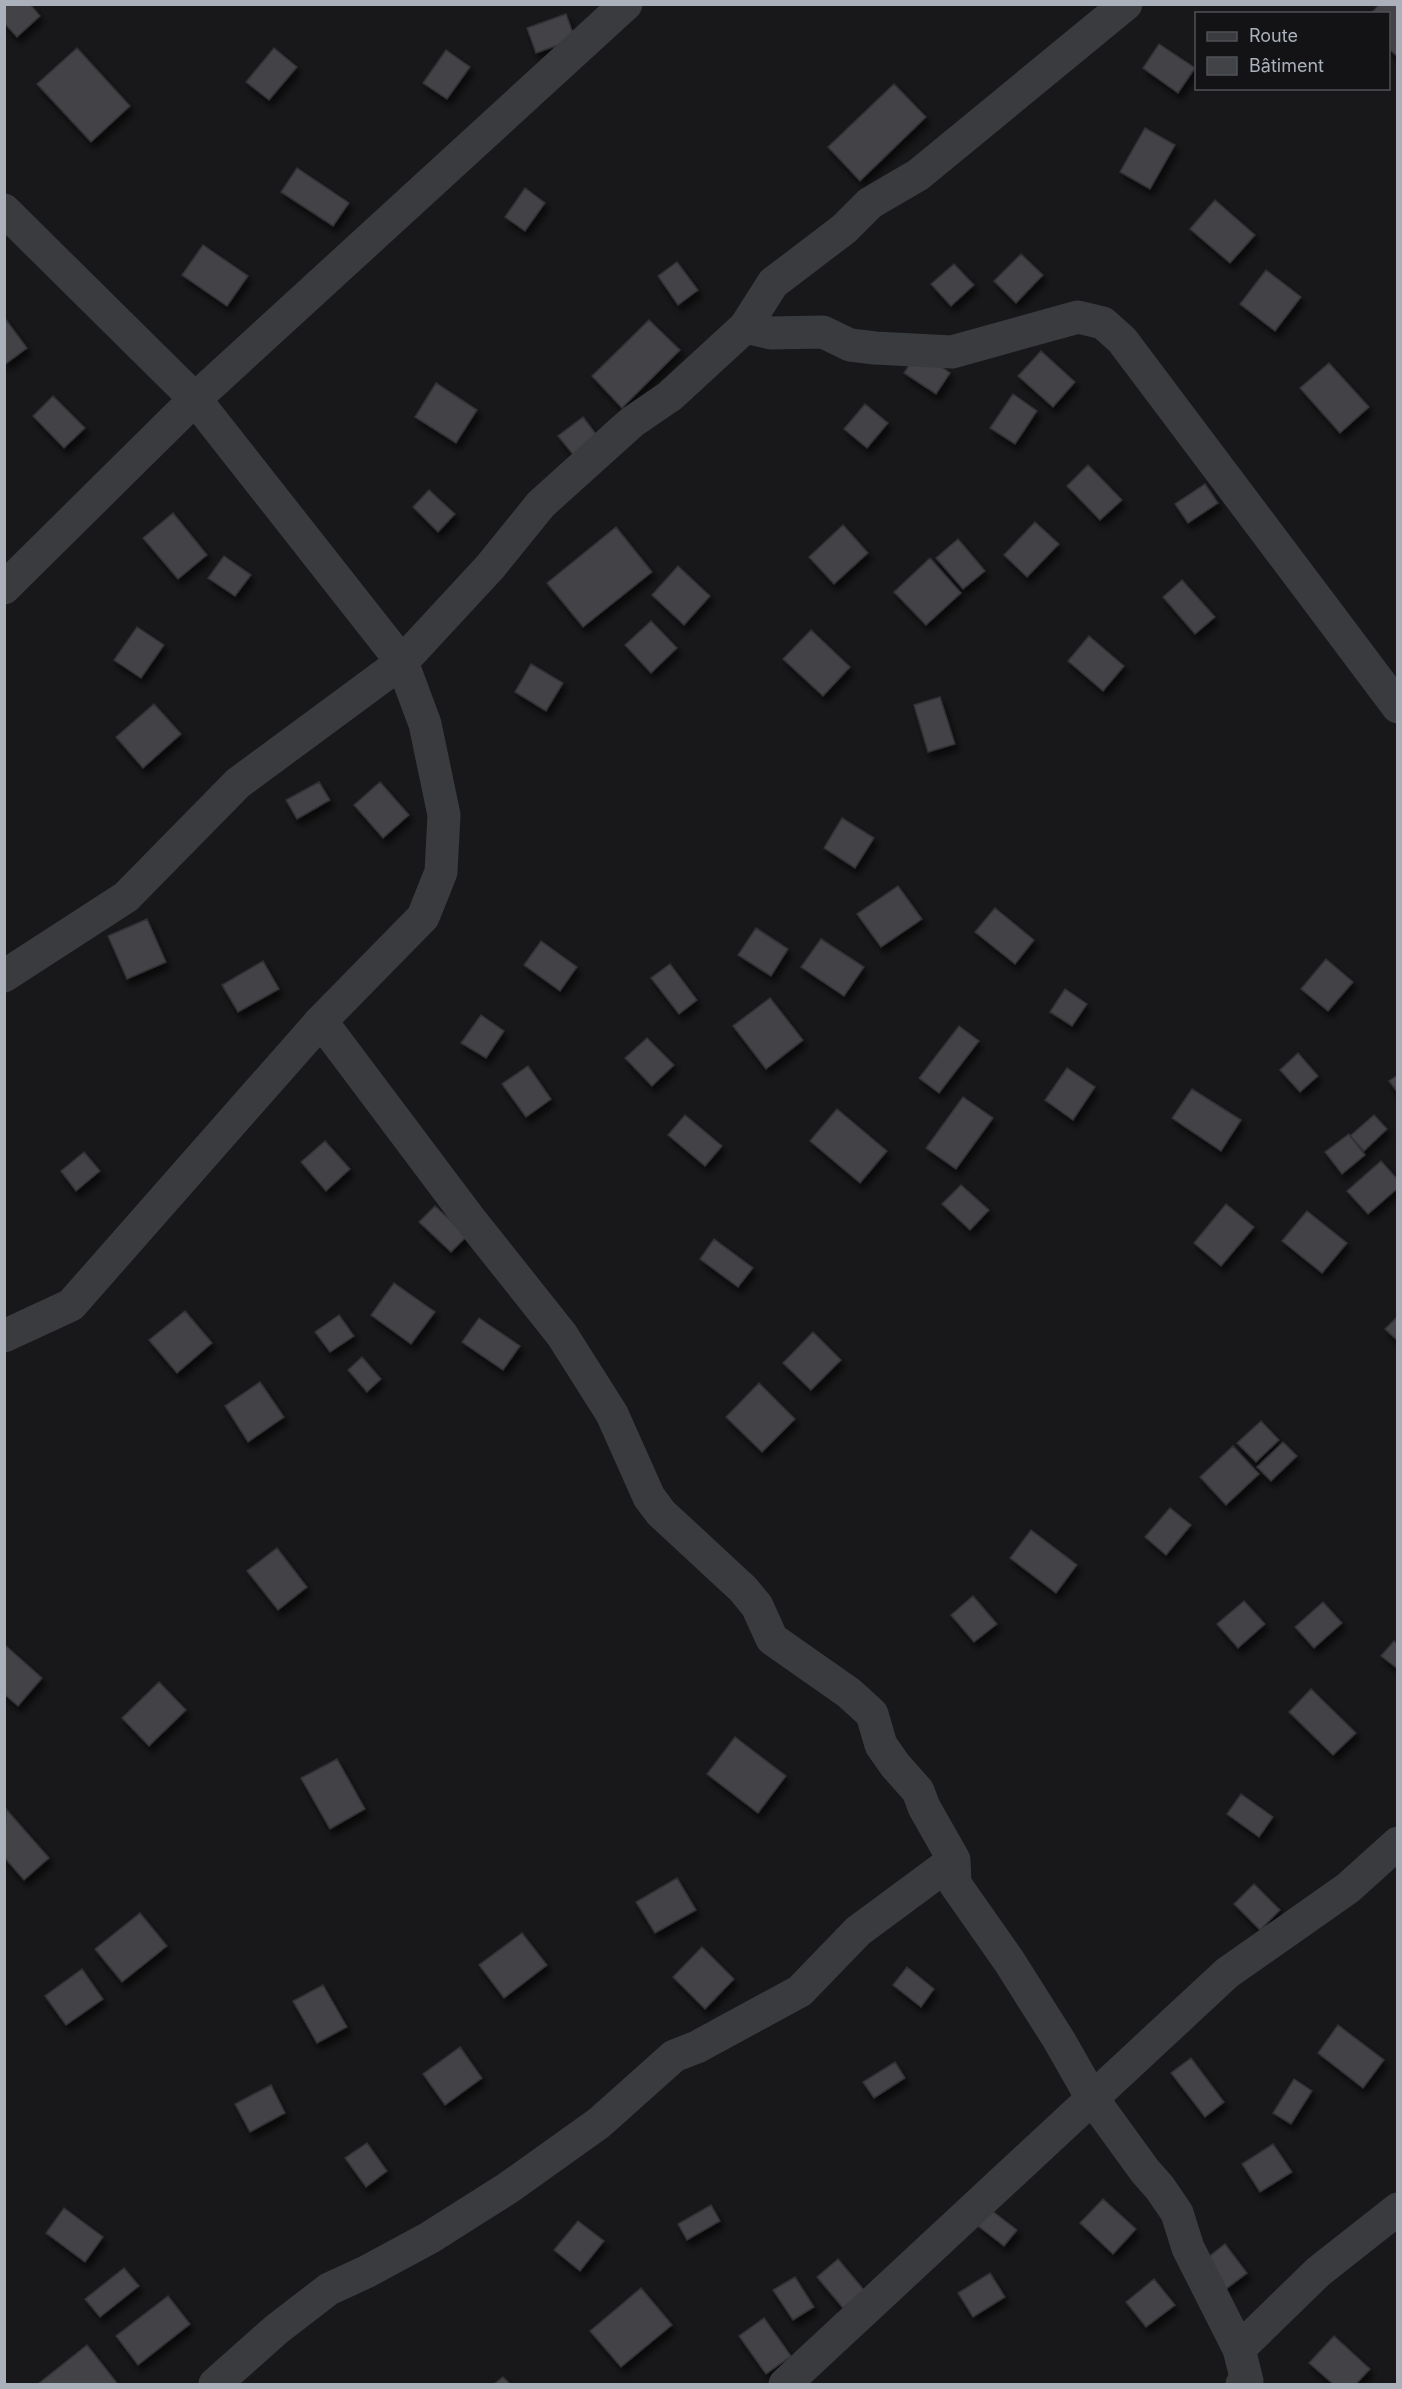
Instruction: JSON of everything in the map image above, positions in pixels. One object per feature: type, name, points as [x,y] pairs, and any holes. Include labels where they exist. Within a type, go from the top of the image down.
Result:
[{"type":"street","points":[[4,976],[126,897],[238,783],[402,662],[490,567],[541,504],[632,422],[670,396],[745,327],[773,283],[844,229],[870,203],[918,175],[1126,4]]},
{"type":"street","points":[[4,588],[195,399],[622,6]]},
{"type":"street","points":[[4,210],[195,399],[402,662],[425,724],[444,815],[441,872],[423,917],[321,1021],[71,1305],[4,1336]]},
{"type":"street","points":[[745,327],[771,333],[823,332],[850,345],[952,352],[1078,317],[1103,323],[1122,340],[1398,708]]},
{"type":"street","points":[[321,1021],[469,1218],[562,1335],[612,1414],[649,1497],[661,1513],[743,1589],[757,1606],[772,1639],[849,1693],[872,1714],[881,1745],[918,1791],[924,1807],[954,1860],[955,1884],[1010,1960],[1092,2098],[1177,2213],[1188,2248],[1239,2349],[1246,2383]]},
{"type":"street","points":[[785,2385],[1227,1973],[1348,1888],[1398,1843]]},
{"type":"street","points":[[215,2385],[277,2329],[329,2289],[429,2238],[508,2188],[599,2123],[674,2056],[697,2047],[800,1991],[858,1931],[954,1860]]},
{"type":"street","points":[[1239,2349],[1318,2272],[1398,2209]]},
{"type":"building","points":[[4,4],[30,4],[40,16],[17,37],[4,23]]},
{"type":"building","points":[[1380,4],[1398,4],[1398,57],[1390,50],[1390,12],[1372,12]]},
{"type":"building","points":[[566,14],[575,39],[536,53],[527,28]]},
{"type":"building","points":[[1159,44],[1195,68],[1178,93],[1143,68]]},
{"type":"building","points":[[77,48],[130,106],[91,142],[37,84]]},
{"type":"building","points":[[274,48],[297,67],[269,100],[246,82]]},
{"type":"building","points":[[446,50],[470,67],[447,99],[423,83]]},
{"type":"building","points":[[894,84],[926,117],[860,181],[828,147]]},
{"type":"building","points":[[1145,128],[1175,145],[1150,189],[1120,172]]},
{"type":"building","points":[[297,168],[349,203],[333,226],[281,192]]},
{"type":"building","points":[[525,188],[545,203],[525,231],[505,217]]},
{"type":"building","points":[[1215,200],[1255,235],[1230,263],[1190,229]]},
{"type":"building","points":[[203,245],[248,276],[227,306],[182,275]]},
{"type":"building","points":[[1021,254],[1043,275],[1016,303],[994,281]]},
{"type":"building","points":[[677,262],[698,290],[678,305],[658,276]]},
{"type":"building","points":[[954,264],[974,285],[951,306],[931,284]]},
{"type":"building","points":[[1266,270],[1301,297],[1275,331],[1240,304]]},
{"type":"building","points":[[4,317],[27,348],[4,365]]},
{"type":"building","points":[[649,320],[680,350],[622,408],[592,376]]},
{"type":"building","points":[[918,351],[950,373],[936,394],[904,373]]},
{"type":"building","points":[[1041,351],[1075,382],[1053,407],[1018,376]]},
{"type":"building","points":[[1329,363],[1369,407],[1340,433],[1300,388]]},
{"type":"building","points":[[436,383],[477,410],[456,443],[415,417]]},
{"type":"building","points":[[1013,394],[1037,411],[1015,444],[990,428]]},
{"type":"building","points":[[53,396],[85,428],[64,448],[33,416]]},
{"type":"building","points":[[865,404],[888,423],[867,448],[844,429]]},
{"type":"building","points":[[583,417],[599,438],[575,457],[558,436]]},
{"type":"building","points":[[1088,465],[1122,500],[1100,520],[1067,486]]},
{"type":"building","points":[[1205,484],[1218,503],[1188,523],[1175,504]]},
{"type":"building","points":[[429,490],[455,514],[438,532],[413,507]]},
{"type":"building","points":[[173,513],[207,555],[178,579],[143,538]]},
{"type":"building","points":[[1035,522],[1059,544],[1027,577],[1004,555]]},
{"type":"building","points":[[843,525],[868,553],[834,584],[809,557]]},
{"type":"building","points":[[616,527],[652,572],[583,627],[547,583]]},
{"type":"building","points":[[958,539],[985,571],[963,589],[936,558]]},
{"type":"building","points":[[224,556],[251,575],[235,596],[208,578]]},
{"type":"building","points":[[930,558],[961,593],[926,625],[894,592]]},
{"type":"building","points":[[678,566],[710,596],[684,625],[652,595]]},
{"type":"building","points":[[1182,580],[1215,617],[1195,634],[1163,597]]},
{"type":"building","points":[[651,621],[677,648],[651,673],[625,645]]},
{"type":"building","points":[[137,627],[164,645],[141,678],[114,660]]},
{"type":"building","points":[[811,630],[850,667],[823,696],[783,659]]},
{"type":"building","points":[[1089,636],[1124,666],[1103,691],[1068,661]]},
{"type":"building","points":[[531,664],[563,683],[546,711],[515,692]]},
{"type":"building","points":[[940,697],[955,744],[928,752],[914,705]]},
{"type":"building","points":[[154,704],[181,734],[143,768],[116,737]]},
{"type":"building","points":[[319,782],[330,800],[297,819],[286,800]]},
{"type":"building","points":[[380,782],[409,815],[383,838],[354,805]]},
{"type":"building","points":[[842,818],[874,838],[855,868],[824,848]]},
{"type":"building","points":[[898,886],[922,919],[881,947],[857,914]]},
{"type":"building","points":[[995,908],[1034,940],[1015,964],[975,932]]},
{"type":"building","points":[[147,919],[166,962],[127,979],[108,936]]},
{"type":"building","points":[[756,928],[788,949],[771,976],[738,955]]},
{"type":"building","points":[[821,939],[864,967],[844,996],[801,967]]},
{"type":"building","points":[[541,941],[577,967],[560,991],[524,965]]},
{"type":"building","points":[[1326,959],[1353,982],[1328,1011],[1301,989]]},
{"type":"building","points":[[263,961],[279,989],[238,1012],[222,985]]},
{"type":"building","points":[[670,964],[697,1000],[679,1014],[651,978]]},
{"type":"building","points":[[1065,989],[1087,1004],[1072,1026],[1050,1012]]},
{"type":"building","points":[[770,998],[803,1040],[766,1069],[733,1026]]},
{"type":"building","points":[[481,1015],[504,1031],[486,1058],[461,1043]]},
{"type":"building","points":[[959,1026],[979,1041],[939,1093],[919,1078]]},
{"type":"building","points":[[647,1038],[674,1065],[652,1086],[625,1058]]},
{"type":"building","points":[[1298,1053],[1318,1076],[1300,1092],[1280,1070]]},
{"type":"building","points":[[528,1066],[551,1099],[526,1117],[502,1084]]},
{"type":"building","points":[[1067,1068],[1095,1087],[1073,1120],[1045,1100]]},
{"type":"building","points":[[1398,1075],[1398,1093],[1389,1081]]},
{"type":"building","points":[[1192,1089],[1241,1120],[1221,1151],[1172,1118]]},
{"type":"building","points":[[963,1097],[993,1118],[956,1169],[926,1148]]},
{"type":"building","points":[[837,1109],[887,1151],[860,1183],[810,1141]]},
{"type":"building","points":[[685,1115],[722,1146],[705,1166],[668,1135]]},
{"type":"building","points":[[1374,1115],[1387,1129],[1364,1151],[1350,1136]]},
{"type":"building","points":[[1349,1134],[1365,1155],[1342,1174],[1325,1152]]},
{"type":"building","points":[[325,1141],[350,1169],[326,1191],[301,1162]]},
{"type":"building","points":[[84,1152],[100,1171],[76,1191],[61,1171]]},
{"type":"building","points":[[1381,1161],[1398,1180],[1398,1188],[1368,1214],[1347,1191]]},
{"type":"building","points":[[961,1185],[989,1210],[970,1230],[942,1204]]},
{"type":"building","points":[[1226,1204],[1254,1227],[1221,1266],[1194,1243]]},
{"type":"building","points":[[435,1206],[467,1236],[451,1252],[419,1222]]},
{"type":"building","points":[[1307,1211],[1347,1243],[1322,1273],[1282,1241]]},
{"type":"building","points":[[714,1239],[753,1268],[738,1287],[700,1259]]},
{"type":"building","points":[[394,1283],[435,1312],[411,1344],[371,1315]]},
{"type":"building","points":[[185,1311],[212,1343],[177,1373],[149,1340]]},
{"type":"building","points":[[339,1315],[354,1336],[330,1352],[315,1332]]},
{"type":"building","points":[[1398,1316],[1398,1341],[1385,1329]]},
{"type":"building","points":[[479,1318],[520,1346],[503,1370],[462,1342]]},
{"type":"building","points":[[813,1332],[841,1360],[811,1390],[783,1363]]},
{"type":"building","points":[[362,1357],[381,1379],[367,1392],[348,1370]]},
{"type":"building","points":[[260,1382],[284,1417],[248,1442],[225,1406]]},
{"type":"building","points":[[759,1383],[795,1419],[762,1452],[726,1417]]},
{"type":"building","points":[[1261,1421],[1279,1440],[1256,1462],[1237,1443]]},
{"type":"building","points":[[1283,1442],[1297,1456],[1271,1481],[1257,1467]]},
{"type":"building","points":[[1233,1446],[1259,1474],[1226,1505],[1200,1477]]},
{"type":"building","points":[[1170,1508],[1191,1525],[1166,1555],[1145,1537]]},
{"type":"building","points":[[1031,1530],[1077,1565],[1056,1593],[1010,1558]]},
{"type":"building","points":[[277,1548],[307,1587],[278,1610],[247,1571]]},
{"type":"building","points":[[973,1596],[997,1624],[974,1642],[951,1615]]},
{"type":"building","points":[[1244,1601],[1265,1624],[1238,1648],[1217,1624]]},
{"type":"building","points":[[1323,1602],[1342,1623],[1314,1648],[1295,1627]]},
{"type":"building","points":[[1394,1641],[1398,1644],[1398,1669],[1381,1656]]},
{"type":"building","points":[[5,1645],[42,1678],[18,1706],[4,1694]]},
{"type":"building","points":[[159,1682],[186,1710],[149,1746],[122,1718]]},
{"type":"building","points":[[1311,1689],[1356,1733],[1333,1755],[1289,1712]]},
{"type":"building","points":[[735,1737],[786,1776],[758,1813],[707,1774]]},
{"type":"building","points":[[337,1759],[365,1809],[330,1829],[301,1778]]},
{"type":"building","points":[[1241,1794],[1273,1817],[1259,1837],[1227,1814]]},
{"type":"building","points":[[6,1809],[49,1858],[24,1880],[4,1857]]},
{"type":"building","points":[[677,1878],[696,1910],[655,1933],[636,1902]]},
{"type":"building","points":[[1254,1884],[1280,1910],[1260,1930],[1234,1904]]},
{"type":"building","points":[[140,1913],[167,1946],[122,1982],[95,1949]]},
{"type":"building","points":[[522,1933],[547,1965],[504,1998],[479,1965]]},
{"type":"building","points":[[702,1947],[734,1979],[705,2009],[673,1977]]},
{"type":"building","points":[[907,1967],[934,1989],[921,2007],[893,1985]]},
{"type":"building","points":[[82,1969],[103,1999],[66,2025],[45,1996]]},
{"type":"building","points":[[323,1985],[347,2027],[317,2043],[293,2001]]},
{"type":"building","points":[[1338,2025],[1384,2060],[1363,2088],[1318,2053]]},
{"type":"building","points":[[460,2047],[482,2078],[445,2105],[423,2074]]},
{"type":"building","points":[[1191,2058],[1224,2102],[1205,2117],[1171,2073]]},
{"type":"building","points":[[895,2062],[905,2078],[874,2098],[863,2082]]},
{"type":"building","points":[[1294,2079],[1312,2091],[1291,2124],[1273,2113]]},
{"type":"building","points":[[271,2085],[285,2113],[250,2132],[235,2104]]},
{"type":"building","points":[[367,2143],[387,2171],[366,2187],[345,2158]]},
{"type":"building","points":[[1273,2144],[1292,2172],[1260,2192],[1242,2164]]},
{"type":"building","points":[[1103,2199],[1136,2229],[1113,2254],[1080,2223]]},
{"type":"building","points":[[711,2205],[720,2221],[687,2240],[678,2224]]},
{"type":"building","points":[[64,2208],[103,2237],[85,2262],[46,2233]]},
{"type":"building","points":[[991,2210],[1017,2230],[1004,2246],[978,2226]]},
{"type":"building","points":[[578,2221],[604,2241],[580,2271],[554,2250]]},
{"type":"building","points":[[1225,2244],[1247,2273],[1226,2289],[1203,2261]]},
{"type":"building","points":[[838,2259],[864,2290],[843,2308],[817,2277]]},
{"type":"building","points":[[124,2268],[139,2286],[100,2317],[85,2299]]},
{"type":"building","points":[[990,2273],[1005,2297],[973,2317],[958,2293]]},
{"type":"building","points":[[795,2277],[814,2307],[793,2320],[773,2290]]},
{"type":"building","points":[[1154,2279],[1175,2305],[1146,2327],[1126,2302]]},
{"type":"building","points":[[641,2288],[672,2325],[621,2367],[590,2331]]},
{"type":"building","points":[[168,2296],[190,2324],[138,2365],[116,2336]]},
{"type":"building","points":[[764,2318],[791,2356],[766,2374],[739,2336]]},
{"type":"building","points":[[1334,2336],[1370,2369],[1356,2384],[1333,2384],[1309,2363]]},
{"type":"building","points":[[87,2345],[117,2383],[38,2384]]},
{"type":"building","points":[[503,2377],[510,2384],[494,2384]]}]
